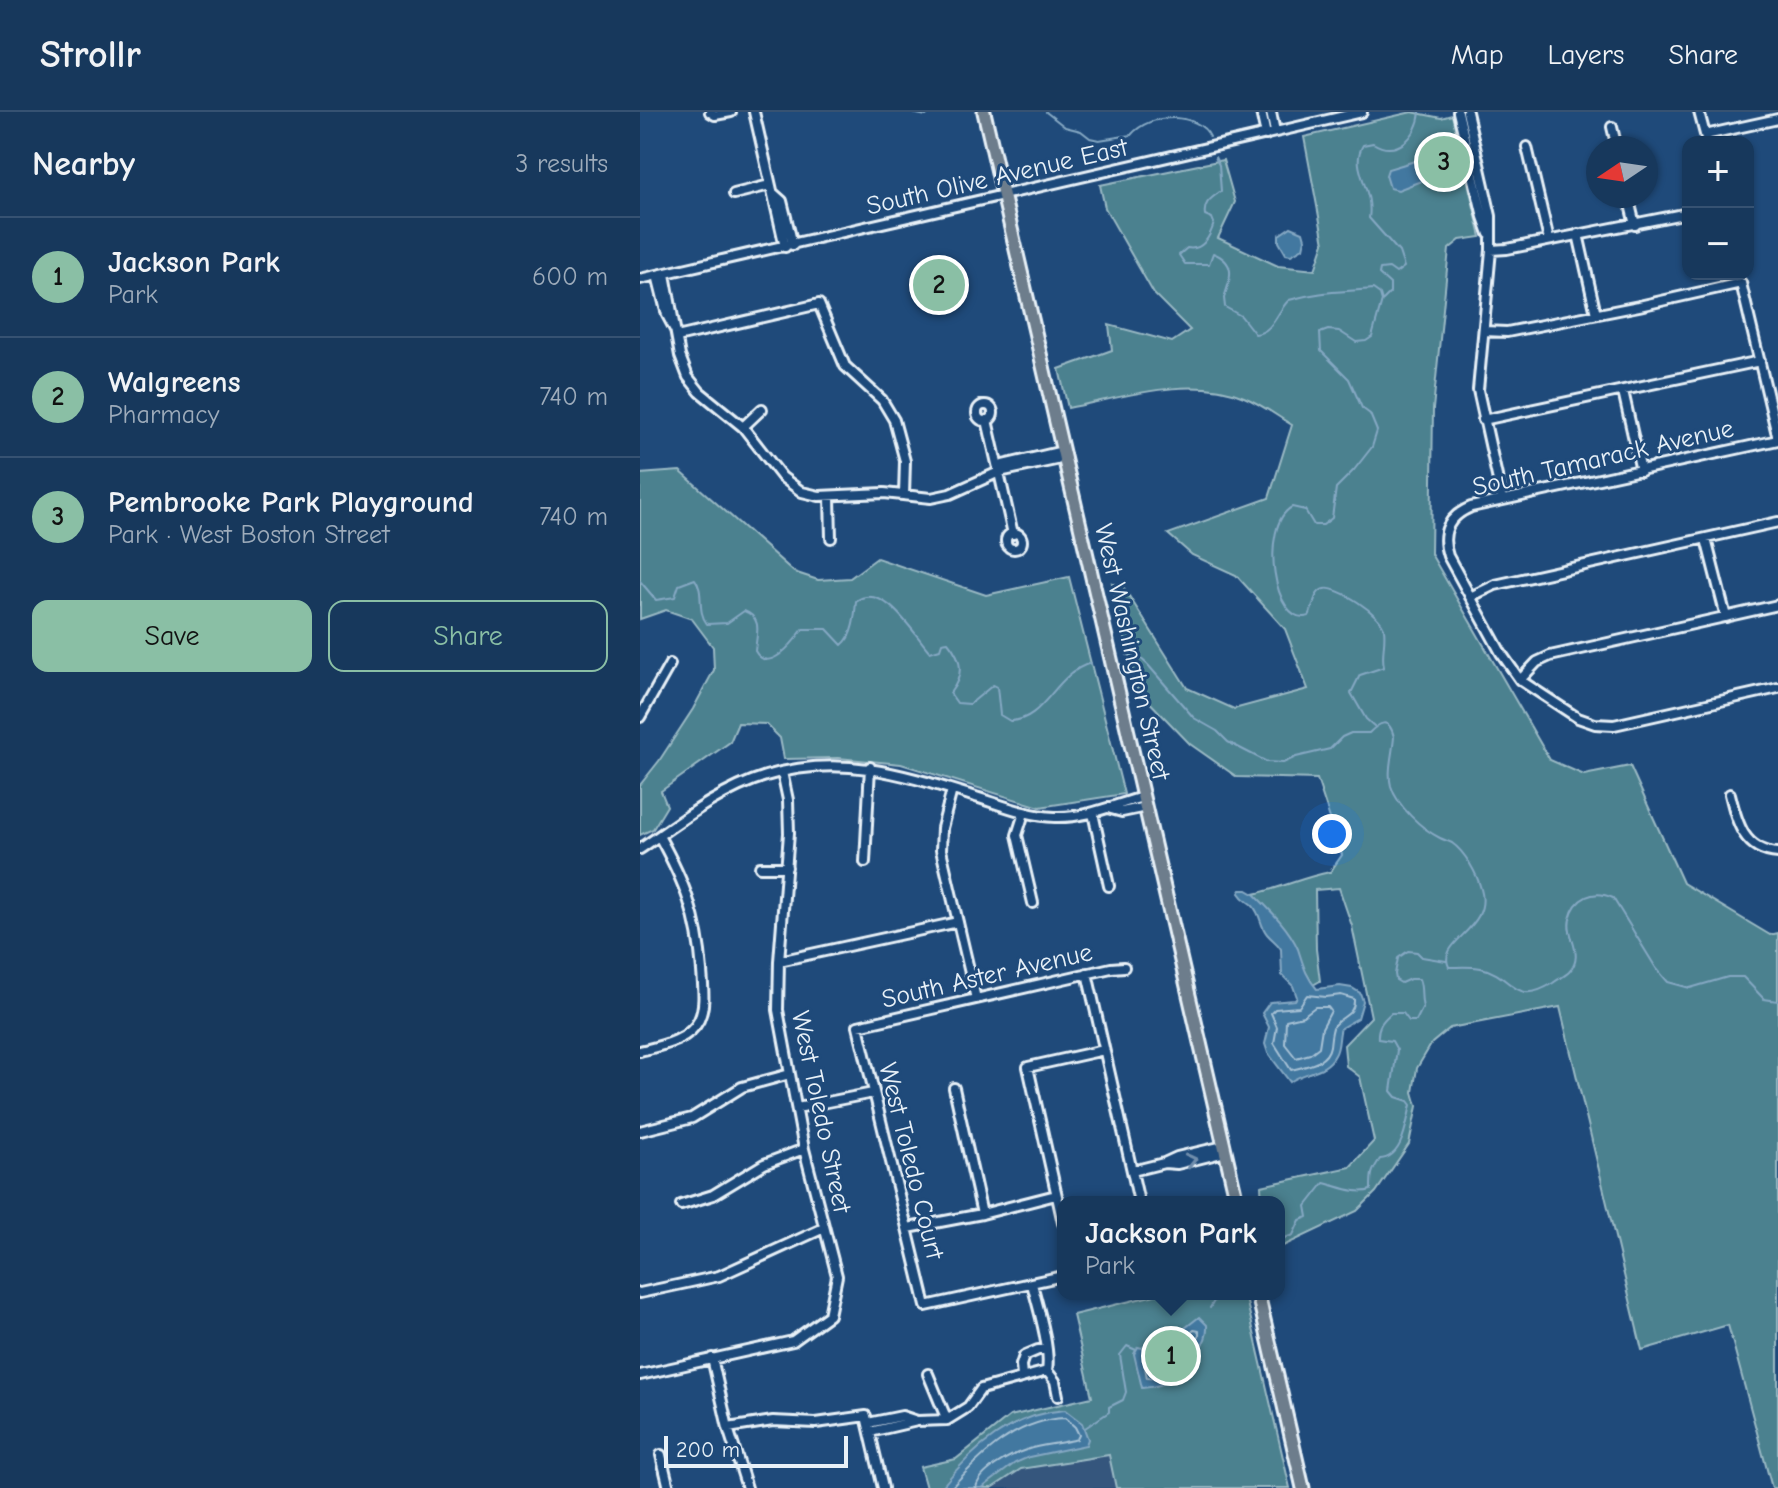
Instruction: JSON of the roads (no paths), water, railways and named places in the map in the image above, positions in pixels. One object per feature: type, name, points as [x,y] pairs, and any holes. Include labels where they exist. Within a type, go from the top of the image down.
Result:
[{"type":"main road","name":"West Washington Street","points":[[984,112],[1236,1196]]},
{"type":"main road","points":[[1259,1300],[1303,1488]]},
{"type":"street","points":[[710,112],[715,115],[731,112]]},
{"type":"street","points":[[754,112],[771,189],[789,246]]},
{"type":"street","points":[[1261,112],[1271,134]]},
{"type":"street","points":[[1271,112],[1271,134]]},
{"type":"street","name":"South Olive Avenue East","points":[[640,279],[1362,112]]},
{"type":"street","points":[[1458,112],[1483,217],[1491,238]]},
{"type":"street","points":[[1467,112],[1491,216],[1491,250],[1478,385],[1502,499]]},
{"type":"street","points":[[1699,112],[1705,136]]},
{"type":"street","points":[[1714,136],[1778,119]]},
{"type":"street","points":[[1612,127],[1614,136]]},
{"type":"street","points":[[1527,147],[1549,240]]},
{"type":"street","points":[[734,194],[771,189]]},
{"type":"street","points":[[1631,208],[1635,225]]},
{"type":"street","points":[[1491,250],[1682,214]]},
{"type":"street","points":[[1578,234],[1596,314]]},
{"type":"street","points":[[661,274],[668,319],[676,333],[683,367],[693,384],[743,427],[788,483],[811,495],[830,497],[872,493],[931,498],[947,495],[999,472],[1005,473],[1064,455]]},
{"type":"street","points":[[1484,331],[1507,332],[1741,283],[1778,440]]},
{"type":"street","points":[[676,333],[819,304],[845,366],[882,400],[894,420],[905,461],[904,495]]},
{"type":"street","points":[[1483,420],[1760,361]]},
{"type":"street","points":[[1623,391],[1641,471]]},
{"type":"street","points":[[743,427],[762,409]]},
{"type":"street","points":[[987,420],[1013,534]]},
{"type":"street","name":"South Tamarack Avenue","points":[[1470,597],[1448,556],[1444,539],[1450,522],[1462,511],[1502,499],[1778,440]]},
{"type":"street","points":[[830,497],[831,538]]},
{"type":"street","points":[[1778,522],[1495,585],[1470,597],[1520,680],[1578,718],[1604,725],[1778,688]]},
{"type":"street","points":[[1706,539],[1726,617]]},
{"type":"street","points":[[1520,680],[1537,662],[1550,656],[1778,605]]},
{"type":"street","points":[[640,717],[670,664]]},
{"type":"street","points":[[640,849],[723,794],[748,782],[782,772],[826,765],[870,767],[893,772],[1024,813],[1055,817],[1111,809],[1122,812],[1144,802]]},
{"type":"street","points":[[865,862],[870,767]]},
{"type":"street","name":"West Toledo Street","points":[[712,1358],[793,1341],[829,1315],[837,1276],[804,1149],[778,1010],[787,867],[788,800],[782,772]]},
{"type":"street","points":[[952,790],[942,828],[941,850],[976,999]]},
{"type":"street","points":[[1730,794],[1741,832],[1766,852],[1778,853]]},
{"type":"street","points":[[1024,813],[1017,835],[1033,903]]},
{"type":"street","points":[[1093,813],[1109,886]]},
{"type":"street","points":[[640,1051],[665,1045],[686,1035],[698,1022],[704,1001],[696,919],[680,874],[659,836]]},
{"type":"street","points":[[760,867],[787,867]]},
{"type":"street","points":[[779,961],[958,922]]},
{"type":"street","name":"South Aster Avenue","points":[[858,1026],[1124,967]]},
{"type":"street","points":[[1087,973],[1138,1196]]},
{"type":"street","name":"West Toledo Court","points":[[858,1026],[926,1306],[1032,1284]]},
{"type":"street","points":[[1057,1199],[1028,1067],[1104,1050]]},
{"type":"street","points":[[640,1131],[692,1118],[742,1087],[790,1074]]},
{"type":"street","points":[[954,1088],[982,1214]]},
{"type":"street","points":[[797,1108],[873,1093]]},
{"type":"street","points":[[681,1205],[713,1195],[764,1164],[804,1149]]},
{"type":"street","points":[[1132,1171],[1164,1163],[1177,1164],[1224,1149]]},
{"type":"street","points":[[908,1228],[982,1214],[1056,1195]]},
{"type":"street","points":[[640,1293],[719,1276],[824,1228]]},
{"type":"street","points":[[1047,1371],[1049,1362],[1032,1284],[1057,1278]]},
{"type":"street","points":[[1022,1377],[1024,1356],[1045,1350]]},
{"type":"street","points":[[640,1375],[712,1358],[728,1428],[747,1488]]},
{"type":"street","points":[[728,1428],[773,1421],[868,1424],[947,1420],[968,1407],[981,1389],[1047,1371]]},
{"type":"street","points":[[1047,1371],[1055,1381],[1058,1396]]},
{"type":"street","points":[[928,1374],[947,1420]]},
{"type":"street","points":[[868,1424],[883,1488]]},
{"type":"street","points":[[661,1455],[669,1488]]},
{"type":"water","points":[[1415,161],[1420,166],[1421,181],[1398,190],[1390,188],[1386,175],[1388,169]]},
{"type":"water","points":[[1291,227],[1303,232],[1305,239],[1303,248],[1291,255],[1286,254],[1279,242],[1279,235]]},
{"type":"water","points":[[1241,890],[1254,894],[1284,927],[1317,989],[1352,988],[1360,993],[1363,1001],[1358,1018],[1341,1028],[1338,1049],[1331,1061],[1290,1082],[1268,1053],[1265,1044],[1269,1027],[1262,1013],[1270,1002],[1295,1000],[1297,997],[1293,986],[1282,975],[1281,949],[1265,931],[1256,909],[1239,893]]},
{"type":"water","points":[[1199,1317],[1207,1325],[1207,1334],[1185,1369],[1167,1382],[1142,1388],[1134,1354],[1138,1347],[1176,1335]]},
{"type":"water","points":[[1065,1410],[1082,1423],[1088,1439],[1086,1445],[1029,1457],[1015,1463],[982,1488],[941,1488],[966,1460],[995,1436],[1028,1418]]},
{"type":"waterway","points":[[908,112],[926,116],[930,112]]},
{"type":"waterway","points":[[1046,112],[1065,127],[1099,140],[1131,135],[1150,122],[1174,118],[1196,123],[1210,137]]},
{"type":"waterway","points":[[1383,300],[1390,293],[1390,284],[1379,274],[1380,269],[1389,268],[1396,273],[1404,267],[1399,252],[1369,218],[1370,207],[1359,154],[1363,145],[1373,143],[1390,148],[1405,142],[1415,129],[1420,112]]},
{"type":"waterway","points":[[1215,157],[1219,165],[1221,191],[1205,207],[1205,215],[1212,218],[1214,223],[1208,238],[1201,245],[1187,248],[1179,255],[1185,264],[1209,264],[1213,253],[1226,262],[1230,272],[1225,307],[1241,316],[1255,334],[1267,329],[1289,300],[1300,297],[1373,289],[1380,294],[1382,301],[1372,337],[1366,341],[1356,342],[1339,331],[1320,333],[1321,351],[1349,379],[1362,408],[1370,414],[1377,431],[1372,447],[1336,488],[1332,518],[1323,525],[1314,525],[1305,510],[1292,507],[1282,517],[1273,553],[1279,592],[1287,607],[1297,616],[1309,616],[1318,593],[1330,589],[1358,602],[1381,623],[1384,629],[1384,667],[1360,675],[1351,693],[1366,719],[1374,726]]},
{"type":"waterway","points":[[640,581],[656,600],[675,597],[679,585],[695,579],[707,624],[727,623],[744,611],[750,614],[757,623],[755,651],[760,658],[767,660],[780,654],[803,629],[827,629],[842,645],[851,631],[856,601],[867,597],[877,598],[898,613],[930,652],[948,642],[959,661],[958,680],[950,693],[957,703],[970,704],[993,685],[997,687],[1000,715],[1010,721],[1032,713],[1067,677],[1091,663]]},
{"type":"waterway","points":[[1127,655],[1137,655],[1148,665],[1194,718],[1217,731],[1228,742],[1267,762],[1283,763],[1330,749],[1351,733],[1369,733],[1376,726],[1387,724],[1394,737],[1390,774],[1394,794],[1418,823],[1452,843],[1461,852],[1481,889],[1483,903],[1479,914],[1450,949],[1447,958],[1449,967],[1481,968],[1521,991],[1540,990],[1566,975],[1574,965],[1576,959],[1570,919],[1581,900],[1599,894],[1613,898],[1668,982],[1690,988],[1728,977],[1743,977],[1764,999],[1778,1001]]},
{"type":"waterway","points":[[1285,1238],[1293,1235],[1300,1220],[1308,1217],[1306,1206],[1324,1183],[1353,1191],[1371,1190],[1372,1173],[1377,1163],[1394,1153],[1399,1146],[1411,1105],[1391,1091],[1397,1050],[1392,1041],[1378,1039],[1378,1031],[1391,1013],[1403,1013],[1409,1021],[1416,1021],[1423,1007],[1419,979],[1401,983],[1396,980],[1398,958],[1408,951],[1446,961]]},
{"type":"waterway","points":[[1210,1308],[1215,1300]]},
{"type":"waterway","points":[[1085,1428],[1109,1412],[1109,1407],[1123,1400],[1126,1392],[1120,1355],[1127,1346],[1136,1350]]},
{"type":"place","name":"Pembrooke Park Playground","points":[[1444,162]]},
{"type":"place","name":"Walgreens","points":[[939,285]]},
{"type":"place","name":"Jackson Park","points":[[1171,1356]]}]
